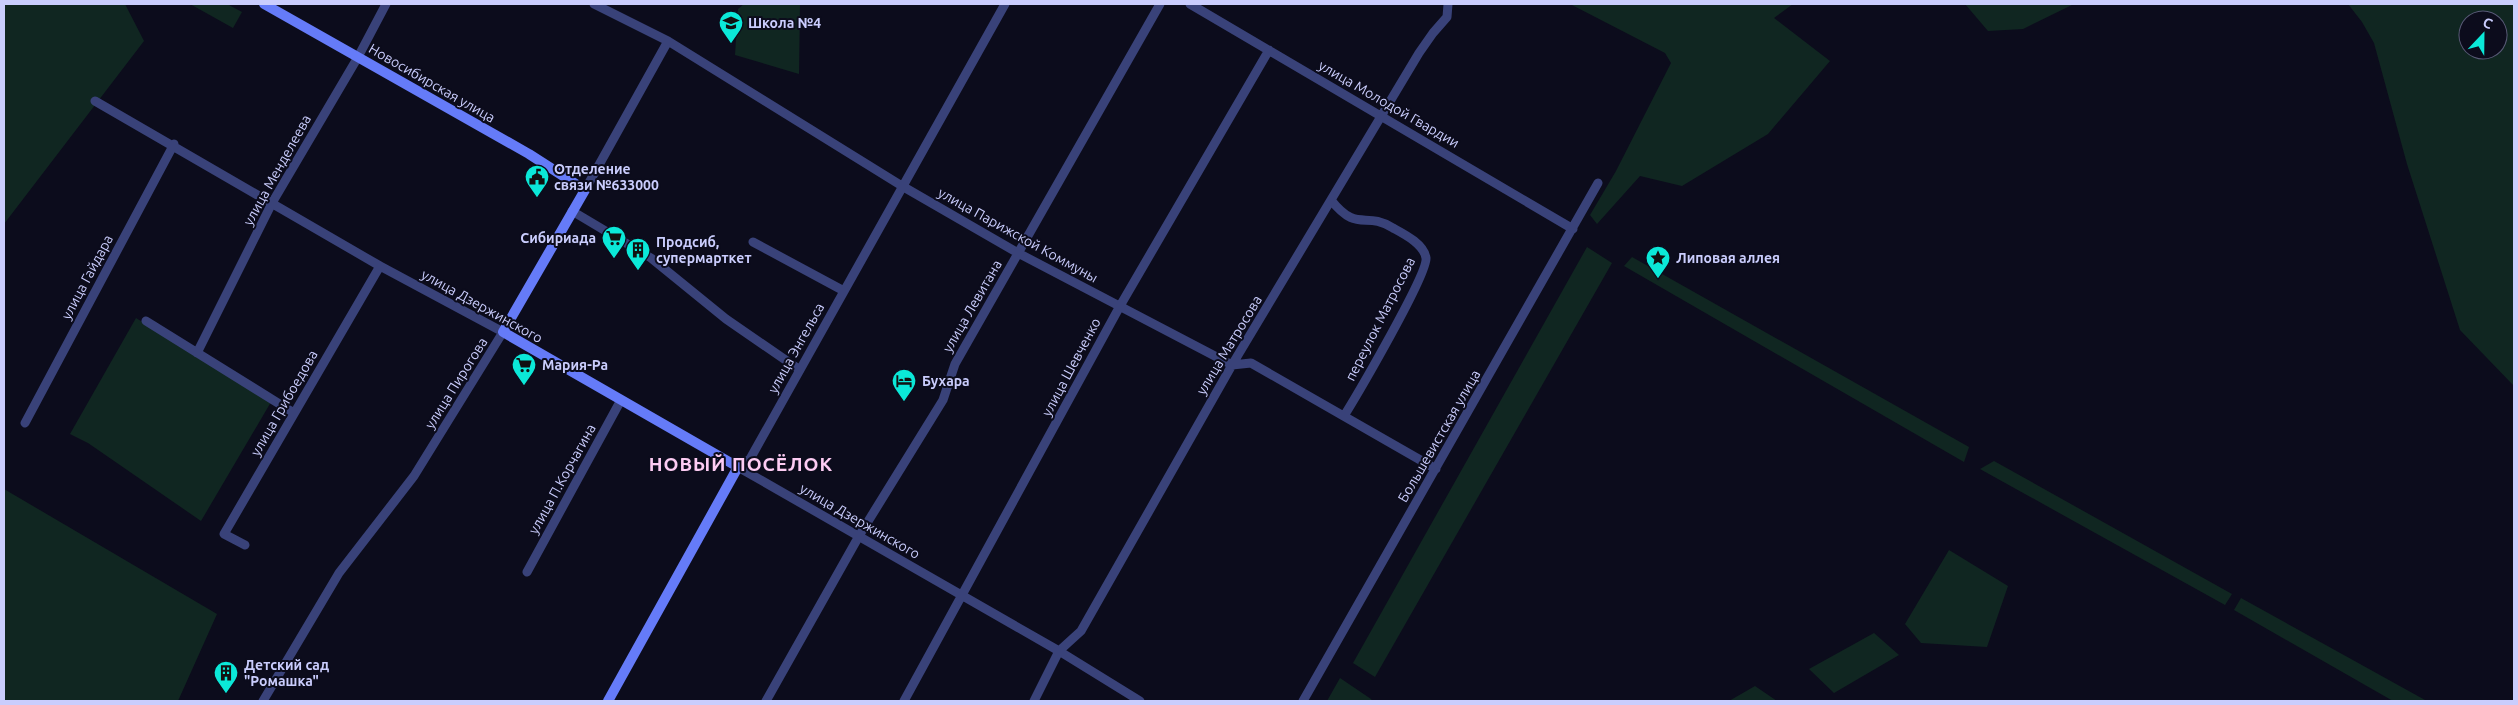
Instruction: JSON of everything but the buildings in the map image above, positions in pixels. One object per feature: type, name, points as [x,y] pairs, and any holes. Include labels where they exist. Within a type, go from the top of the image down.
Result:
[{"type":"street","name":"Новосибирская улица","points":[[264,4],[529,154],[585,190]]},
{"type":"street","name":"улица Менделеева","points":[[197,353],[272,203],[358,57],[386,4]]},
{"type":"street","name":"улица Парижской Коммуны","points":[[594,4],[668,41],[902,186],[1018,253],[1232,365],[1251,362],[1436,468]]},
{"type":"street","name":"улица Энгельса","points":[[608,701],[738,467],[750,459],[1005,4]]},
{"type":"street","name":"улица Левитана","points":[[766,701],[859,536],[943,400],[954,364],[1160,4]]},
{"type":"street","name":"улица Молодой Гвардии","points":[[1190,4],[1573,229]]},
{"type":"street","name":"улица Матросова","points":[[1034,701],[1059,651],[1081,631],[1232,365],[1331,200],[1428,40],[1448,17],[1448,4]]},
{"type":"street","name":"улица Пирогова","points":[[262,701],[339,573],[414,476],[503,332],[668,41]]},
{"type":"street","name":"улица Шевченко","points":[[904,701],[963,597],[1120,306],[1270,50]]},
{"type":"street","name":"улица Дзержинского","points":[[95,101],[174,144],[380,266],[503,332],[859,536],[1059,651],[1140,701]]},
{"type":"street","name":"улица Гайдара","points":[[25,423],[174,144]]},
{"type":"street","name":"Большевистская улица","points":[[1303,701],[1598,183]]},
{"type":"street","name":"переулок Матросова","points":[[1331,200],[1346,216],[1358,222],[1372,220],[1387,224],[1421,247],[1426,258],[1423,270],[1406,305],[1371,371],[1344,416]]},
{"type":"street","points":[[572,211],[651,258],[726,319],[800,370]]},
{"type":"street","points":[[753,242],[844,291]]},
{"type":"street","name":"улица Грибоедова","points":[[245,545],[224,534],[380,266]]},
{"type":"street","points":[[146,322],[294,413]]},
{"type":"street","name":"улица П.Корчагина","points":[[527,572],[621,400]]},
{"type":"green space","points":[[4,4],[125,4],[144,41],[4,224]]},
{"type":"green space","points":[[190,4],[227,4],[242,12],[233,28]]},
{"type":"green space","points":[[744,4],[800,4],[799,74],[735,55],[738,9]]},
{"type":"green space","points":[[1570,4],[1793,4],[1774,18],[1830,61],[1768,134],[1682,186],[1640,176],[1597,224],[1590,215],[1616,171],[1671,63],[1665,53]]},
{"type":"green space","points":[[1965,4],[2074,4],[2023,29],[1988,31]]},
{"type":"green space","points":[[2348,4],[2514,4],[2514,386],[2460,330],[2407,164],[2374,43],[2362,22]]},
{"type":"green space","points":[[1587,247],[1612,263],[1375,677],[1353,663]]},
{"type":"green space","points":[[1632,257],[1969,447],[1964,462],[1624,266]]},
{"type":"green space","points":[[136,318],[271,402],[201,521],[88,443],[70,434]]},
{"type":"green space","points":[[1994,461],[2232,594],[2225,605],[1980,469]]},
{"type":"green space","points":[[4,489],[217,614],[178,701],[4,701]]},
{"type":"green space","points":[[1949,550],[2008,586],[1987,647],[1921,643],[1905,624]]},
{"type":"green space","points":[[2241,598],[2425,700],[2393,701],[2234,610]]},
{"type":"green space","points":[[1874,633],[1899,655],[1834,693],[1809,669]]},
{"type":"green space","points":[[1340,678],[1371,699],[1372,701],[1327,701]]},
{"type":"green space","points":[[1755,686],[1777,701],[1729,701]]},
{"type":"place","name":"Школа №4","points":[[731,44]]},
{"type":"place","name":"Отделение связи №633000","points":[[537,198]]},
{"type":"place","name":"Сибириада","points":[[614,259]]},
{"type":"place","name":"Продсиб, супермарткет","points":[[638,271]]},
{"type":"place","name":"Липовая аллея","points":[[1658,279]]},
{"type":"place","name":"Мария-Ра","points":[[524,386]]},
{"type":"place","name":"Бухара","points":[[904,402]]},
{"type":"place","name":"Детский сад \"Ромашка\"","points":[[226,694]]},
{"type":"district","name":"НОВЫЙ ПОСЁЛОК","points":[[741,464]]}]
